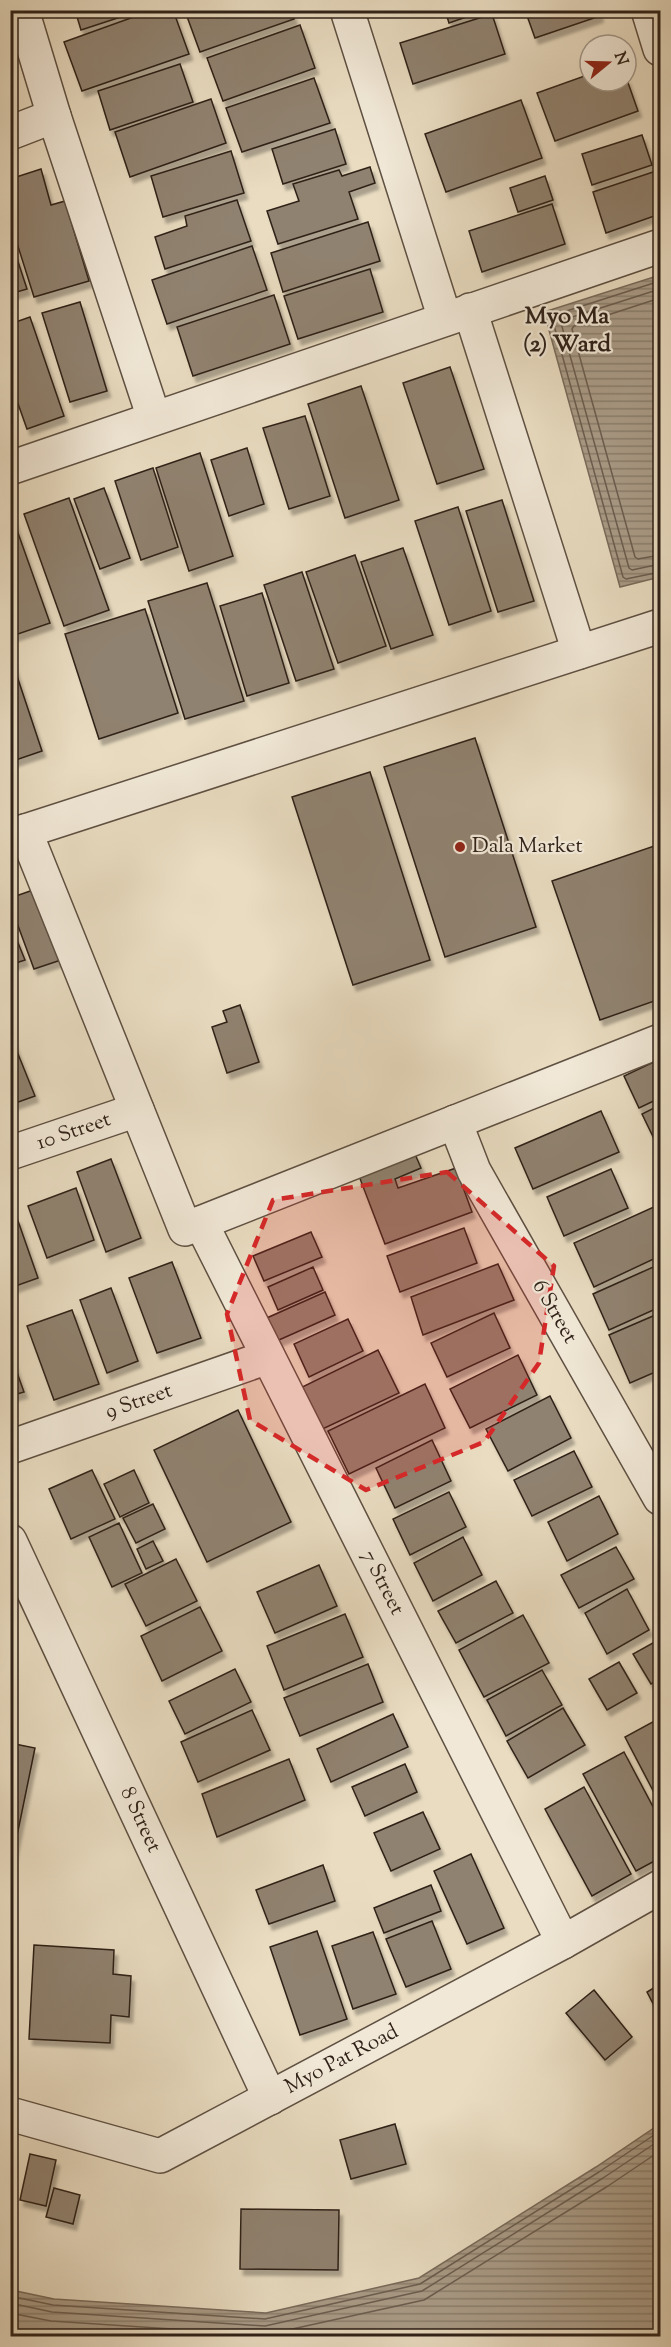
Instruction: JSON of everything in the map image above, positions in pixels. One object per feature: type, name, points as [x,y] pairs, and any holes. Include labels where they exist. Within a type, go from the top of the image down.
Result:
[{"type":"street","points":[[22,10],[54,116],[154,418]]},
{"type":"street","points":[[347,10],[579,652]]},
{"type":"street","points":[[648,10],[660,49]]},
{"type":"street","points":[[10,133],[54,116]]},
{"type":"street","points":[[10,468],[660,246]]},
{"type":"street","points":[[660,626],[18,834],[137,1110],[185,1229],[660,1041]]},
{"type":"street","name":"10 Street","points":[[10,1153],[137,1110]]},
{"type":"street","name":"6 Street","points":[[455,1122],[474,1171],[660,1498]]},
{"type":"street","name":"7 Street","points":[[201,1223],[563,1942]]},
{"type":"street","name":"9 Street","points":[[10,1447],[268,1357]]},
{"type":"street","name":"8 Street","points":[[10,1541],[270,2098]]},
{"type":"street","name":"Myo Pat Road","points":[[10,2114],[160,2156],[563,1942],[660,1887]]},
{"type":"highlighted area","points":[[447,1172],[554,1266],[539,1363],[484,1442],[366,1490],[250,1420],[227,1314],[273,1200]]},
{"type":"water","points":[[660,275],[660,577],[620,587],[544,312]]},
{"type":"water","points":[[660,2124],[660,2336],[11,2336],[11,2290],[54,2299],[266,2313],[419,2278]]},
{"type":"building","points":[[75,10],[142,10],[81,30]]},
{"type":"building","points":[[153,10],[173,10],[189,54],[82,91],[64,42]]},
{"type":"building","points":[[291,10],[294,19],[200,52],[185,11]]},
{"type":"building","points":[[445,10],[474,10],[475,14],[449,23]]},
{"type":"building","points":[[525,10],[598,10],[600,16],[535,38]]},
{"type":"building","points":[[492,14],[505,54],[413,84],[400,43]]},
{"type":"building","points":[[300,25],[315,68],[223,101],[207,58]]},
{"type":"building","points":[[180,64],[193,102],[110,130],[98,91]]},
{"type":"building","points":[[314,78],[330,123],[242,152],[226,108]]},
{"type":"building","points":[[578,78],[578,93],[632,93],[638,111],[555,141],[537,93]]},
{"type":"building","points":[[211,99],[226,143],[130,177],[115,132]]},
{"type":"building","points":[[521,100],[542,158],[446,192],[425,134]]},
{"type":"building","points":[[335,129],[346,164],[283,184],[272,149]]},
{"type":"building","points":[[642,135],[652,165],[592,185],[582,154]]},
{"type":"building","points":[[231,151],[244,193],[163,217],[151,176]]},
{"type":"building","points":[[370,167],[375,183],[349,192],[358,219],[278,244],[267,211],[299,201],[293,184],[339,170],[342,176]]},
{"type":"building","points":[[41,169],[51,205],[65,201],[89,281],[34,297],[10,221],[10,179]]},
{"type":"building","points":[[656,171],[660,185],[660,214],[606,233],[593,192]]},
{"type":"building","points":[[545,176],[553,200],[518,212],[510,188]]},
{"type":"building","points":[[237,200],[251,241],[165,269],[155,237],[187,226],[185,216]]},
{"type":"building","points":[[552,204],[565,244],[482,272],[469,231]]},
{"type":"building","points":[[368,222],[380,261],[283,292],[271,253]]},
{"type":"building","points":[[10,237],[27,289],[10,294]]},
{"type":"building","points":[[252,246],[267,290],[167,324],[152,280]]},
{"type":"building","points":[[370,269],[383,312],[298,339],[284,296]]},
{"type":"building","points":[[274,295],[290,344],[193,376],[177,327]]},
{"type":"building","points":[[80,302],[107,391],[70,402],[42,313]]},
{"type":"building","points":[[30,317],[64,416],[27,429],[10,381],[10,324]]},
{"type":"building","points":[[450,367],[484,469],[437,484],[403,383]]},
{"type":"building","points":[[361,386],[399,500],[345,518],[308,404]]},
{"type":"building","points":[[305,416],[330,496],[289,509],[263,428]]},
{"type":"building","points":[[247,448],[264,504],[229,516],[211,460]]},
{"type":"building","points":[[200,453],[233,556],[189,571],[156,468]]},
{"type":"building","points":[[153,468],[178,547],[141,560],[115,481]]},
{"type":"building","points":[[104,488],[130,558],[100,569],[74,499]]},
{"type":"building","points":[[69,498],[109,610],[64,626],[24,514]]},
{"type":"building","points":[[502,500],[534,601],[498,612],[466,511]]},
{"type":"building","points":[[458,507],[491,611],[449,625],[415,521]]},
{"type":"building","points":[[10,516],[12,516],[50,623],[12,636]]},
{"type":"building","points":[[403,548],[433,635],[391,649],[361,562]]},
{"type":"building","points":[[355,555],[386,646],[338,663],[306,572]]},
{"type":"building","points":[[302,572],[334,669],[296,681],[264,585]]},
{"type":"building","points":[[207,583],[244,701],[185,719],[148,601]]},
{"type":"building","points":[[262,593],[289,683],[247,696],[220,606]]},
{"type":"building","points":[[145,609],[178,713],[99,739],[65,634]]},
{"type":"building","points":[[10,655],[42,751],[10,762]]},
{"type":"building","name":"Dala Market","points":[[475,738],[536,927],[445,957],[384,767]]},
{"type":"building","points":[[370,772],[430,960],[353,985],[292,797]]},
{"type":"building","name":"Dala Market","points":[[660,844],[660,999],[600,1020],[552,881]]},
{"type":"building","points":[[36,889],[61,960],[34,969],[10,904],[10,898]]},
{"type":"building","points":[[10,923],[25,960],[10,965]]},
{"type":"building","points":[[240,1005],[259,1062],[227,1073],[212,1027],[227,1022],[223,1011]]},
{"type":"building","points":[[10,1034],[35,1096],[10,1105]]},
{"type":"building","points":[[660,1059],[660,1098],[639,1108],[624,1076]]},
{"type":"building","points":[[660,1105],[660,1151],[642,1114]]},
{"type":"building","points":[[601,1111],[619,1152],[533,1189],[515,1148]]},
{"type":"building","points":[[415,1154],[421,1168],[395,1179],[398,1188],[456,1168],[472,1212],[385,1244],[359,1176]]},
{"type":"building","points":[[111,1159],[141,1238],[106,1252],[77,1172]]},
{"type":"building","points":[[611,1169],[628,1208],[564,1236],[547,1197]]},
{"type":"building","points":[[76,1188],[94,1240],[47,1258],[28,1206]]},
{"type":"building","points":[[656,1206],[660,1217],[660,1256],[594,1287],[574,1243]]},
{"type":"building","points":[[17,1218],[38,1278],[10,1288],[10,1221]]},
{"type":"building","points":[[464,1228],[477,1263],[400,1292],[387,1256]]},
{"type":"building","points":[[311,1232],[322,1257],[264,1281],[253,1256]]},
{"type":"building","points":[[172,1262],[201,1338],[157,1353],[129,1278]]},
{"type":"building","points":[[498,1264],[514,1300],[423,1335],[411,1297]]},
{"type":"building","points":[[660,1264],[660,1307],[609,1330],[593,1294]]},
{"type":"building","points":[[313,1267],[323,1290],[278,1310],[268,1287]]},
{"type":"building","points":[[111,1288],[138,1361],[107,1373],[80,1300]]},
{"type":"building","points":[[325,1292],[335,1315],[270,1344],[260,1321]]},
{"type":"building","points":[[72,1310],[99,1384],[54,1400],[27,1326]]},
{"type":"building","points":[[494,1313],[510,1348],[447,1377],[431,1343]]},
{"type":"building","points":[[660,1313],[660,1370],[630,1383],[609,1335]]},
{"type":"building","points":[[348,1319],[363,1351],[309,1377],[294,1344]]},
{"type":"building","points":[[378,1350],[399,1393],[314,1433],[294,1391]]},
{"type":"building","points":[[10,1353],[24,1392],[10,1396]]},
{"type":"building","points":[[518,1355],[537,1395],[470,1428],[450,1389]]},
{"type":"building","points":[[425,1384],[445,1428],[349,1474],[328,1431]]},
{"type":"building","points":[[550,1396],[571,1438],[508,1471],[486,1429]]},
{"type":"building","points":[[238,1410],[291,1522],[207,1562],[154,1450]]},
{"type":"building","points":[[432,1440],[451,1481],[395,1508],[376,1468]]},
{"type":"building","points":[[574,1451],[592,1487],[532,1516],[514,1480]]},
{"type":"building","points":[[92,1470],[115,1519],[71,1539],[49,1489]]},
{"type":"building","points":[[134,1470],[149,1503],[120,1517],[104,1484]]},
{"type":"building","points":[[449,1492],[466,1527],[410,1555],[393,1519]]},
{"type":"building","points":[[599,1496],[618,1534],[567,1561],[548,1522]]},
{"type":"building","points":[[153,1504],[165,1529],[136,1543],[123,1518]]},
{"type":"building","points":[[119,1523],[142,1573],[112,1587],[89,1537]]},
{"type":"building","points":[[463,1537],[482,1575],[433,1601],[414,1563]]},
{"type":"building","points":[[153,1541],[163,1561],[146,1569],[137,1549]]},
{"type":"building","points":[[616,1547],[634,1579],[579,1608],[561,1575]]},
{"type":"building","points":[[176,1559],[197,1601],[146,1626],[125,1584]]},
{"type":"building","points":[[319,1565],[337,1606],[275,1633],[257,1592]]},
{"type":"building","points":[[496,1581],[513,1613],[456,1643],[438,1611]]},
{"type":"building","points":[[627,1589],[649,1630],[607,1654],[585,1613]]},
{"type":"building","points":[[200,1607],[222,1651],[162,1681],[141,1636]]},
{"type":"building","points":[[345,1614],[363,1657],[284,1690],[267,1646]]},
{"type":"building","points":[[523,1615],[549,1663],[484,1697],[459,1650]]},
{"type":"building","points":[[660,1639],[660,1679],[651,1684],[633,1654]]},
{"type":"building","points":[[619,1662],[637,1693],[607,1710],[589,1679]]},
{"type":"building","points":[[368,1664],[383,1702],[300,1736],[284,1698]]},
{"type":"building","points":[[235,1669],[251,1702],[185,1734],[169,1701]]},
{"type":"building","points":[[542,1670],[562,1705],[506,1736],[487,1700]]},
{"type":"building","points":[[563,1708],[585,1745],[528,1778],[507,1741]]},
{"type":"building","points":[[252,1710],[270,1750],[198,1782],[181,1742]]},
{"type":"building","points":[[393,1714],[408,1747],[331,1782],[317,1749]]},
{"type":"building","points":[[660,1718],[660,1804],[625,1737]]},
{"type":"building","points":[[10,1743],[35,1748],[10,1870]]},
{"type":"building","points":[[624,1752],[660,1820],[660,1858],[636,1871],[583,1774]]},
{"type":"building","points":[[289,1759],[305,1800],[217,1837],[202,1794]]},
{"type":"building","points":[[405,1764],[417,1792],[365,1816],[352,1787]]},
{"type":"building","points":[[584,1787],[631,1874],[592,1896],[545,1809]]},
{"type":"building","points":[[423,1812],[440,1849],[391,1871],[374,1833]]},
{"type":"building","points":[[471,1854],[504,1928],[467,1944],[434,1871]]},
{"type":"building","points":[[323,1865],[335,1901],[269,1924],[256,1890]]},
{"type":"building","points":[[431,1885],[441,1911],[384,1933],[374,1908]]},
{"type":"building","points":[[432,1921],[451,1969],[406,1987],[386,1939]]},
{"type":"building","points":[[317,1931],[347,2019],[300,2035],[270,1947]]},
{"type":"building","points":[[373,1932],[396,1994],[353,2009],[332,1946]]},
{"type":"building","points":[[34,1945],[114,1950],[113,1974],[131,1976],[129,2017],[111,2015],[110,2043],[29,2039]]},
{"type":"building","points":[[660,1984],[660,2017],[647,1992]]},
{"type":"building","points":[[594,1990],[632,2037],[605,2060],[566,2013]]},
{"type":"building","points":[[395,2124],[406,2164],[351,2179],[340,2140]]},
{"type":"building","points":[[30,2154],[56,2160],[46,2206],[20,2200]]},
{"type":"building","points":[[54,2188],[80,2195],[73,2224],[46,2217]]},
{"type":"building","points":[[241,2209],[339,2210],[338,2270],[240,2269]]},
{"type":"place","name":"Dala Market","points":[[460,847]]},
{"type":"district","name":"Myo Ma (2) Ward","points":[[567,331]]}]
